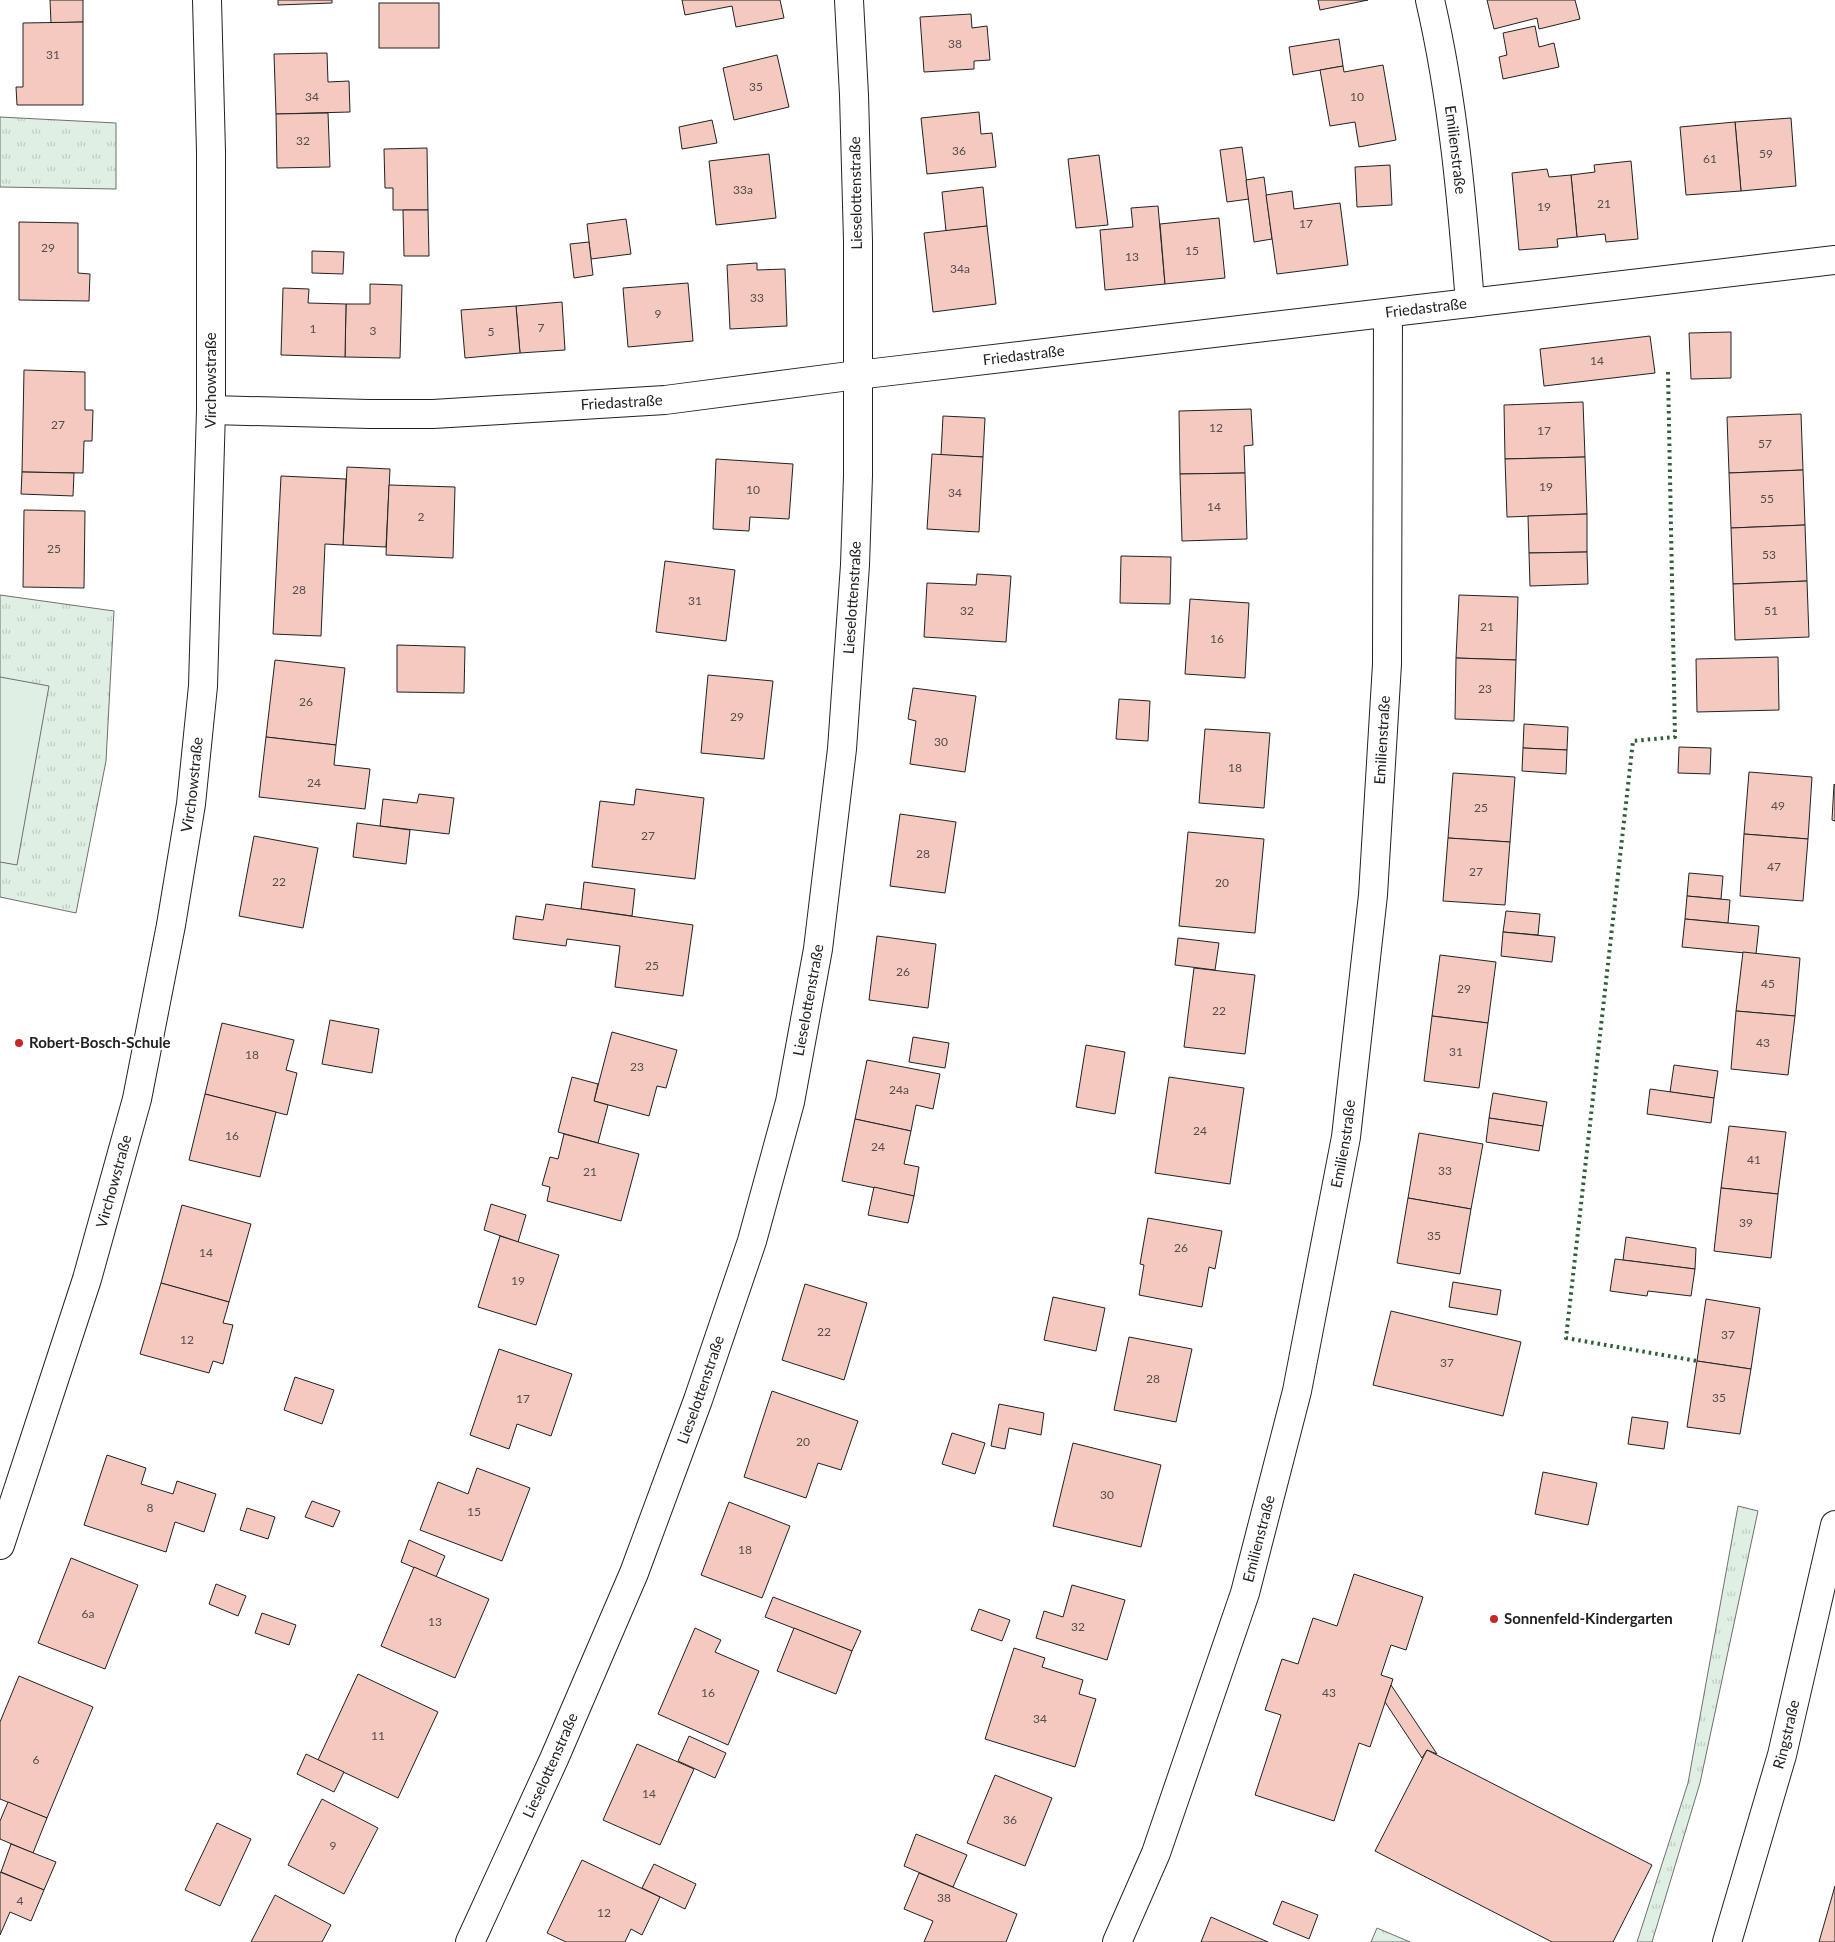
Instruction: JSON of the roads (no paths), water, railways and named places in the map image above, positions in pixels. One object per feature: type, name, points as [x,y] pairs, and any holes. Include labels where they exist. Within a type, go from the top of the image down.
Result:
[{"type":"street","name":"Virchowstraße","points":[[0,1545],[87,1279],[136,1099],[171,925],[191,804],[203,686],[211,410],[211,152],[207,0]]},
{"type":"street","name":"Lieselottenstraße","points":[[470,1942],[554,1759],[634,1572],[698,1400],[752,1240],[790,1102],[818,949],[842,749],[855,565],[858,476],[857,212],[849,0]]},
{"type":"street","name":"Emilienstraße","points":[[1430,0],[1438,35],[1460,189],[1470,303]]},
{"type":"street","name":"Friedastraße","points":[[211,410],[369,414],[477,412],[665,400],[857,375],[1835,260]]},
{"type":"street","name":"Emilienstraße","points":[[1117,1942],[1156,1853],[1245,1593],[1297,1391],[1346,1137],[1373,895],[1387,664],[1388,314]]},
{"type":"street","name":"Ringstraße","points":[[1727,1942],[1782,1755],[1835,1525]]},
{"type":"place","name":"Robert-Bosch-Schule","points":[[19,1043]]},
{"type":"place","name":"Sonnenfeld-Kindergarten","points":[[1494,1619]]}]
